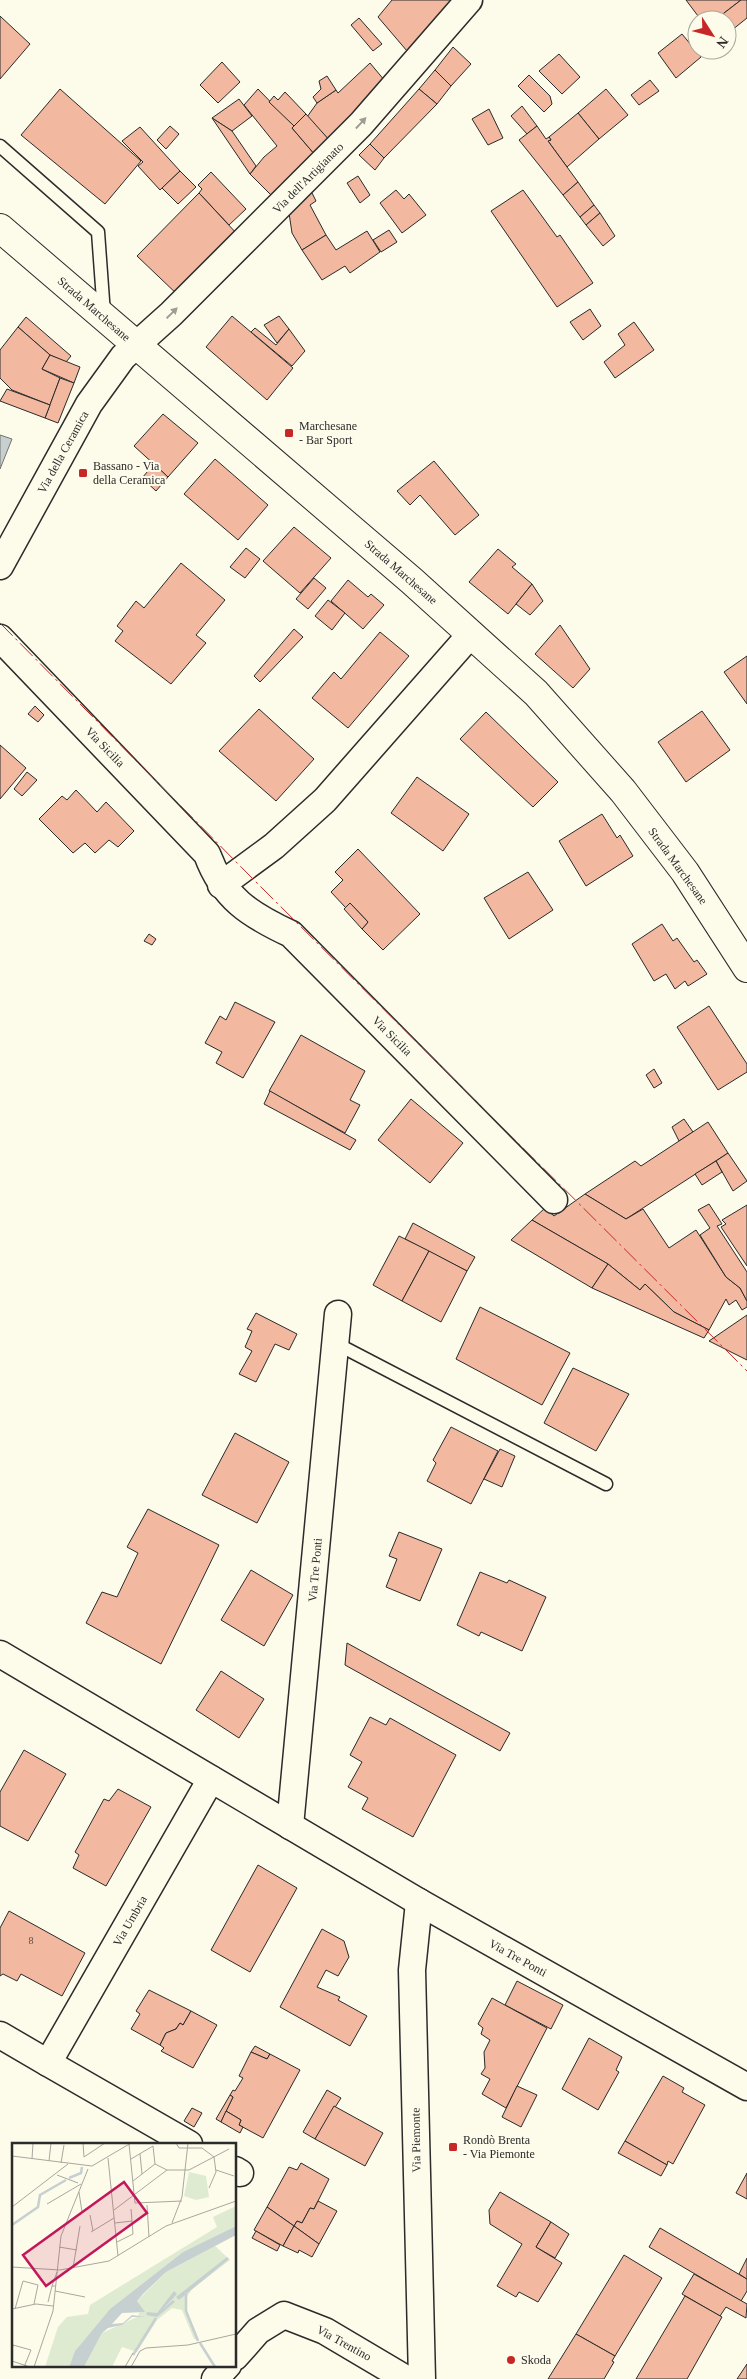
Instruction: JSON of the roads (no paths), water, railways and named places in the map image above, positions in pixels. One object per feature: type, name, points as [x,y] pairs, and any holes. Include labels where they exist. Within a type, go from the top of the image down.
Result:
[{"type":"main road","name":"Strada Marchesane","points":[[0,228],[471,634],[536,693],[623,791],[685,872],[747,968]]},
{"type":"street","name":"Via dell'Artigianato","points":[[136,345],[177,308],[361,124],[469,0]]},
{"type":"street","name":"Via della Ceramica","points":[[0,566],[107,376],[136,345]]},
{"type":"street","points":[[221,884],[274,846],[325,800],[471,634]]},
{"type":"street","name":"Via Sicilia","points":[[0,638],[207,854],[214,873],[221,884],[254,917],[291,934],[554,1200]]},
{"type":"street","name":"Via Tre Ponti","points":[[290,1826],[337,1344],[338,1314]]},
{"type":"street","name":"Via Tre Ponti","points":[[0,1654],[419,1902],[747,2087]]},
{"type":"street","name":"Via Umbria","points":[[48,2063],[211,1779]]},
{"type":"street","name":"Via Piemonte","points":[[419,1902],[412,1970],[422,2379]]},
{"type":"street","points":[[0,2035],[188,2143]]},
{"type":"street","name":"Via Trentino","points":[[236,2356],[258,2332],[284,2315],[325,2331],[406,2379]]},
{"type":"street","points":[[215,2379],[227,2366]]},
{"type":"lane","points":[[0,146],[98,232],[105,318]]},
{"type":"lane","points":[[337,1344],[606,1484]]},
{"type":"place","name":"Marchesane - Bar Sport","points":[[289,433]]},
{"type":"place","name":"Bassano - Via della Ceramica","points":[[83,473]]},
{"type":"place","name":"Rondò Brenta - Via Piemonte","points":[[453,2147]]},
{"type":"place","name":"Skoda","points":[[511,2360]]}]
